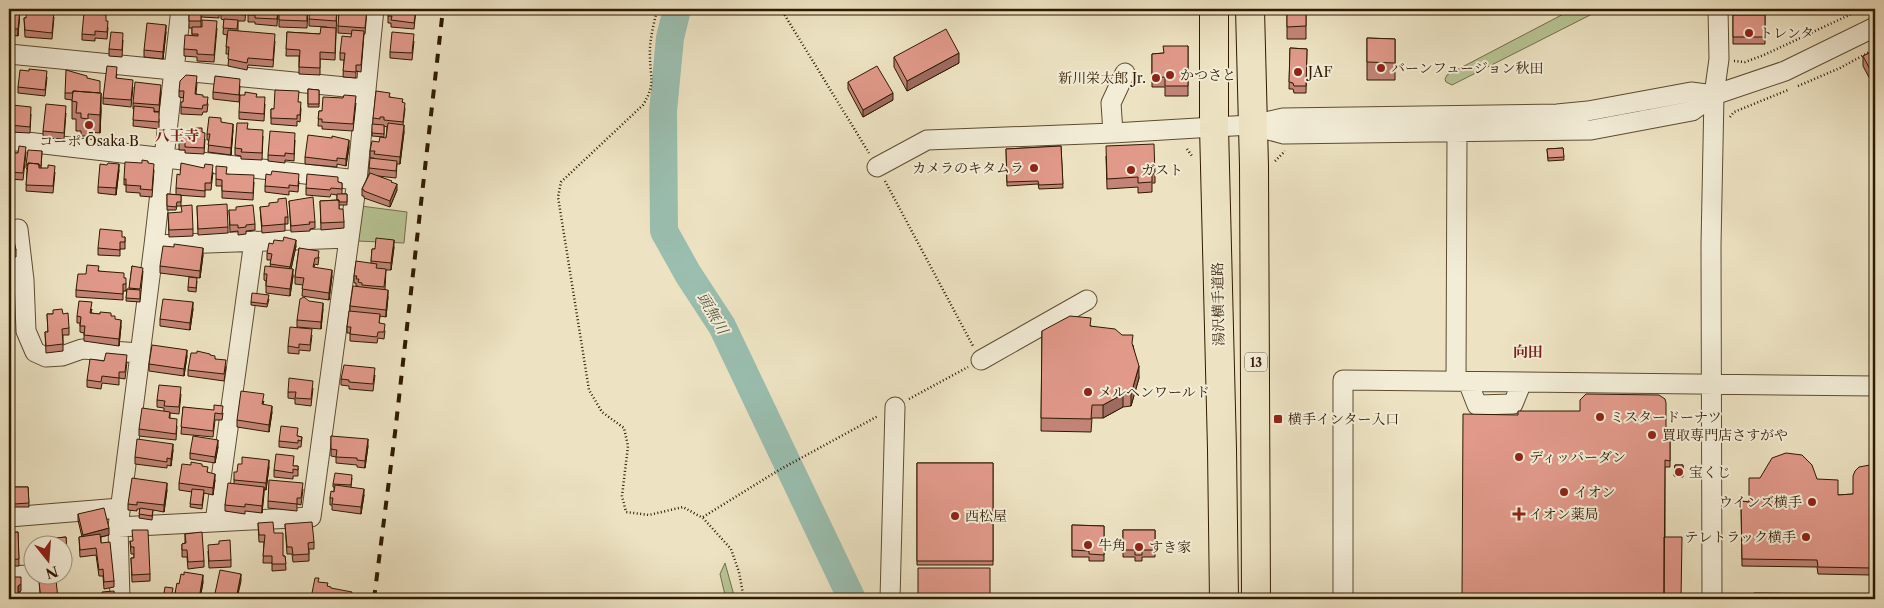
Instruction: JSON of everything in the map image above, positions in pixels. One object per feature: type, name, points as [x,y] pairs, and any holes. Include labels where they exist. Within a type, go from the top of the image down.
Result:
[{"type":"highway","name":"湯沢横手道路","points":[[1214,9],[1214,127],[1224,599]]},
{"type":"highway","name":"13","points":[[1250,9],[1254,176],[1256,599]]},
{"type":"street","points":[[120,599],[118,527],[154,245],[181,9]]},
{"type":"street","points":[[118,527],[312,517],[350,238],[374,9]]},
{"type":"street","points":[[1712,599],[1711,385],[1714,95],[1718,59],[1718,9]]},
{"type":"street","points":[[1252,125],[1284,134],[1591,130],[1692,111],[1714,95],[1785,71],[1875,26]]},
{"type":"street","points":[[9,54],[366,89]]},
{"type":"street","points":[[1113,133],[1111,103],[1125,73]]},
{"type":"street","points":[[877,167],[926,140],[1113,133],[1252,125],[1284,118],[1557,114],[1588,111],[1691,92],[1714,95]]},
{"type":"street","points":[[1457,133],[1462,381]]},
{"type":"street","points":[[9,140],[357,180]]},
{"type":"street","points":[[18,229],[24,280],[26,331],[35,352],[46,357],[62,356],[82,349],[140,354]]},
{"type":"street","points":[[154,245],[350,238]]},
{"type":"street","points":[[215,522],[254,241]]},
{"type":"street","points":[[980,360],[1087,300]]},
{"type":"street","points":[[1343,599],[1343,380],[1875,386]]},
{"type":"street","points":[[890,599],[895,407]]},
{"type":"street","points":[[9,517],[120,508]]},
{"type":"street","points":[[9,576],[29,575],[30,599]]},
{"type":"path","points":[[656,9],[649,55],[653,78],[650,93],[643,106],[561,182],[558,197],[589,390],[602,412],[624,428],[628,446],[622,496],[626,512],[649,515],[683,507],[702,518],[731,549],[740,572],[744,599]]},
{"type":"path","points":[[1730,60],[1745,62],[1764,55],[1862,9]]},
{"type":"path","points":[[1271,165],[1284,151],[1294,151]]},
{"type":"path","points":[[702,518],[800,458]]},
{"type":"green space","points":[[1573,9],[1602,9],[1452,85],[1446,82],[1447,75]]},
{"type":"green space","points":[[361,206],[407,212],[404,243],[357,241]]},
{"type":"green space","points":[[725,563],[735,599],[726,599],[720,574]]},
{"type":"building","points":[[9,9],[20,9],[18,29],[9,29]]},
{"type":"building","points":[[27,9],[54,11],[52,33],[25,30],[24,18],[26,18]]},
{"type":"building","points":[[191,9],[219,9],[219,11]]},
{"type":"building","points":[[221,9],[246,9],[245,15],[221,13]]},
{"type":"building","points":[[248,9],[278,9],[277,19],[255,18],[255,15],[248,15]]},
{"type":"building","points":[[282,9],[307,9],[307,21],[279,20],[279,13],[282,13]]},
{"type":"building","points":[[310,9],[337,9],[336,21],[309,19]]},
{"type":"building","points":[[342,9],[367,9],[365,28],[338,26],[339,11]]},
{"type":"building","points":[[388,9],[416,9],[414,23],[391,20],[392,16],[388,16]]},
{"type":"building","points":[[1287,9],[1306,9],[1306,26],[1287,27]]},
{"type":"building","points":[[84,12],[106,15],[106,21],[108,21],[107,32],[95,31],[95,35],[82,34]]},
{"type":"building","points":[[189,13],[201,13],[201,21],[189,21]]},
{"type":"building","name":"トレンタ","points":[[1733,15],[1765,15],[1765,37],[1733,37]]},
{"type":"building","points":[[224,19],[238,20],[237,29],[223,28]]},
{"type":"building","points":[[202,20],[217,21],[214,55],[197,54],[197,50],[184,49],[185,35],[198,36],[198,34],[192,34],[192,27],[202,27]]},
{"type":"building","points":[[147,23],[166,25],[163,52],[144,50]]},
{"type":"building","points":[[321,27],[336,28],[335,53],[320,52],[320,68],[299,67],[300,50],[286,49],[287,32],[320,34]]},
{"type":"building","points":[[946,29],[959,53],[907,81],[894,57]]},
{"type":"building","points":[[228,30],[275,34],[273,60],[248,58],[247,63],[228,59],[229,47],[226,47]]},
{"type":"building","points":[[352,30],[364,31],[361,65],[356,65],[356,72],[343,71],[345,53],[340,53],[342,36],[351,37]]},
{"type":"building","points":[[111,32],[123,33],[122,50],[109,49]]},
{"type":"building","points":[[392,32],[414,34],[412,53],[390,52]]},
{"type":"building","points":[[1367,38],[1395,39],[1395,63],[1367,62]]},
{"type":"building","name":"かつさと","points":[[1163,46],[1188,46],[1188,86],[1165,86],[1165,77],[1152,78],[1152,54],[1164,53]]},
{"type":"building","name":"JAF","points":[[1290,48],[1307,49],[1306,86],[1294,86],[1293,83],[1289,82]]},
{"type":"building","points":[[1875,50],[1875,79],[1863,56]]},
{"type":"building","points":[[107,66],[117,67],[116,78],[133,80],[131,100],[103,98]]},
{"type":"building","points":[[877,66],[893,93],[863,110],[848,82]]},
{"type":"building","points":[[29,69],[47,71],[45,90],[18,87],[20,70],[29,71]]},
{"type":"building","points":[[66,70],[100,81],[100,93],[73,91],[73,93],[65,93]]},
{"type":"building","points":[[9,73],[14,74],[13,90],[9,89]]},
{"type":"building","points":[[186,75],[197,76],[195,94],[208,97],[207,105],[203,105],[202,109],[181,107],[184,91],[179,91],[180,81]]},
{"type":"building","points":[[215,76],[240,79],[239,95],[213,92]]},
{"type":"building","points":[[135,82],[161,85],[159,105],[133,103]]},
{"type":"building","points":[[308,89],[319,90],[319,104],[308,104]]},
{"type":"building","points":[[275,90],[299,91],[298,102],[301,102],[300,115],[297,115],[297,119],[271,118],[271,109],[274,109]]},
{"type":"building","points":[[73,91],[101,93],[100,115],[88,114],[88,119],[81,118],[81,113],[76,113],[77,102],[72,101]]},
{"type":"building","points":[[376,91],[390,93],[389,97],[403,99],[402,102],[405,103],[403,122],[384,120],[384,117],[380,117],[380,119],[373,118]]},
{"type":"building","points":[[245,92],[257,94],[256,97],[265,97],[264,114],[239,112],[240,95],[245,95]]},
{"type":"building","points":[[344,95],[356,96],[353,124],[322,122],[322,119],[318,119],[319,111],[322,111],[323,97],[343,98]]},
{"type":"building","points":[[46,104],[66,106],[64,133],[43,131]]},
{"type":"building","points":[[12,105],[31,107],[30,127],[10,125]]},
{"type":"building","points":[[134,106],[154,108],[154,112],[159,112],[159,122],[133,120]]},
{"type":"building","points":[[209,117],[221,118],[221,122],[233,124],[231,148],[208,145],[210,134],[207,134]]},
{"type":"building","points":[[237,123],[248,123],[247,129],[263,130],[262,153],[241,152],[242,149],[235,148]]},
{"type":"building","points":[[388,123],[404,125],[400,157],[374,154],[375,151],[370,151],[372,141],[379,142],[380,137],[386,138]]},
{"type":"building","points":[[372,124],[384,125],[384,134],[372,133]]},
{"type":"building","points":[[195,128],[202,128],[202,132],[205,133],[204,148],[185,147],[185,143],[179,143],[180,133],[195,132]]},
{"type":"building","points":[[270,131],[295,133],[294,154],[285,153],[285,156],[268,155]]},
{"type":"building","points":[[308,135],[332,138],[332,136],[349,140],[346,159],[337,158],[337,161],[305,157]]},
{"type":"building","name":"ガスト","points":[[1154,144],[1155,174],[1152,174],[1152,182],[1138,183],[1138,177],[1107,179],[1106,146]]},
{"type":"building","points":[[9,146],[11,147],[11,153],[18,153],[19,146],[26,147],[23,173],[9,172]]},
{"type":"building","name":"カメラのキタムラ","points":[[1061,146],[1063,184],[1039,185],[1038,181],[1007,182],[1006,149]]},
{"type":"building","points":[[1563,148],[1564,157],[1548,158],[1547,149]]},
{"type":"building","points":[[28,150],[42,151],[41,166],[28,163],[26,165]]},
{"type":"building","points":[[370,158],[397,161],[396,171],[369,168]]},
{"type":"building","points":[[142,160],[154,164],[152,190],[140,189],[141,186],[126,185],[126,179],[124,179],[125,162],[142,163]]},
{"type":"building","points":[[28,163],[39,164],[39,168],[48,168],[48,165],[55,166],[53,186],[26,185]]},
{"type":"building","points":[[108,163],[119,164],[116,188],[98,187],[100,164],[107,165]]},
{"type":"building","points":[[181,163],[204,168],[205,164],[213,165],[211,183],[205,183],[205,191],[176,188],[177,174],[180,175]]},
{"type":"building","points":[[216,166],[227,167],[226,174],[254,175],[253,193],[222,191],[222,180],[216,179]]},
{"type":"building","points":[[272,171],[299,174],[298,186],[289,185],[289,188],[265,186],[266,174],[271,175]]},
{"type":"building","points":[[370,173],[397,184],[390,201],[362,189]]},
{"type":"building","points":[[307,174],[338,177],[338,182],[342,183],[342,189],[306,188]]},
{"type":"building","points":[[167,194],[181,195],[181,202],[177,202],[176,207],[167,206]]},
{"type":"building","points":[[337,194],[347,194],[347,202],[339,202]]},
{"type":"building","points":[[313,197],[315,222],[291,226],[289,201]]},
{"type":"building","points":[[286,198],[288,217],[285,217],[285,224],[262,226],[260,207],[269,206],[269,203],[278,202],[278,199]]},
{"type":"building","points":[[339,200],[339,209],[343,209],[344,222],[321,223],[320,201]]},
{"type":"building","points":[[227,204],[228,227],[198,229],[197,206]]},
{"type":"building","points":[[192,205],[193,229],[169,230],[168,213],[182,212],[181,206]]},
{"type":"building","points":[[253,205],[255,224],[238,228],[238,225],[230,225],[229,210],[236,210],[236,207]]},
{"type":"building","points":[[100,229],[122,231],[122,237],[125,237],[125,242],[120,242],[120,250],[98,248]]},
{"type":"building","points":[[9,230],[10,235],[13,235],[16,250],[9,251]]},
{"type":"building","points":[[284,237],[296,240],[290,267],[270,264],[272,254],[267,253],[269,243],[273,244],[274,240],[283,241]]},
{"type":"building","points":[[376,238],[394,240],[391,263],[371,261],[372,249],[375,249]]},
{"type":"building","points":[[174,244],[203,248],[200,271],[160,266],[163,246],[174,247]]},
{"type":"building","points":[[299,248],[319,251],[318,258],[315,258],[313,267],[332,270],[329,293],[302,289],[304,278],[295,277]]},
{"type":"building","points":[[9,258],[11,265],[14,264],[14,269],[11,270],[12,274],[9,275]]},
{"type":"building","points":[[356,261],[377,264],[376,268],[386,269],[384,287],[362,285],[362,283],[358,282],[357,276],[354,276]]},
{"type":"building","points":[[87,265],[99,266],[98,271],[124,273],[126,284],[123,284],[123,294],[76,290],[78,274],[86,274]]},
{"type":"building","points":[[132,266],[143,268],[140,289],[129,288]]},
{"type":"building","points":[[265,266],[293,269],[290,289],[266,286],[267,274],[264,274]]},
{"type":"building","points":[[189,277],[197,278],[196,288],[188,287]]},
{"type":"building","points":[[353,286],[388,290],[386,310],[350,306]]},
{"type":"building","points":[[127,289],[140,290],[140,299],[126,298]]},
{"type":"building","points":[[252,293],[269,295],[267,304],[251,302]]},
{"type":"building","points":[[304,297],[309,301],[323,303],[321,322],[297,320],[300,299]]},
{"type":"building","points":[[163,299],[193,302],[190,323],[160,319]]},
{"type":"building","points":[[79,301],[92,302],[90,313],[111,313],[111,316],[115,316],[115,319],[121,320],[119,339],[84,335],[85,326],[80,326],[81,317],[77,316]]},
{"type":"building","points":[[62,309],[63,314],[68,313],[69,328],[62,329],[63,344],[46,346],[45,332],[48,332],[47,314],[53,314],[53,310]]},
{"type":"building","points":[[349,311],[380,314],[379,323],[385,324],[384,332],[378,332],[377,337],[350,334],[351,327],[347,327]]},
{"type":"building","name":"メルヘンワールド","points":[[1070,316],[1091,318],[1090,326],[1115,329],[1122,335],[1133,335],[1132,343],[1139,366],[1131,394],[1123,394],[1103,405],[1092,405],[1091,419],[1041,418],[1042,331]]},
{"type":"building","points":[[290,327],[312,329],[310,345],[299,344],[299,348],[288,346]]},
{"type":"building","points":[[152,345],[187,350],[184,369],[149,364]]},
{"type":"building","points":[[197,351],[215,356],[215,359],[226,360],[224,374],[188,370],[191,353],[197,353]]},
{"type":"building","points":[[106,353],[127,355],[125,372],[119,372],[119,378],[102,376],[101,382],[87,380],[90,359],[104,361]]},
{"type":"building","points":[[344,365],[375,368],[373,384],[349,382],[349,380],[341,379]]},
{"type":"building","points":[[289,378],[313,381],[311,399],[295,398],[296,392],[288,392]]},
{"type":"building","points":[[159,385],[181,387],[179,407],[164,406],[165,401],[157,400]]},
{"type":"building","points":[[241,391],[264,394],[262,404],[272,406],[269,425],[237,420]]},
{"type":"building","name":"イオン","points":[[1586,394],[1659,395],[1665,399],[1666,436],[1670,436],[1670,461],[1665,460],[1664,599],[1462,599],[1463,414],[1518,415],[1518,411],[1580,411],[1580,400]]},
{"type":"building","points":[[214,405],[223,406],[222,414],[215,413],[213,431],[181,427],[183,407],[214,410]]},
{"type":"building","points":[[142,408],[170,412],[169,418],[177,419],[176,434],[139,429]]},
{"type":"building","points":[[281,426],[298,428],[297,436],[302,437],[301,441],[298,440],[298,443],[279,441]]},
{"type":"building","points":[[193,436],[218,440],[215,457],[190,453]]},
{"type":"building","points":[[331,436],[368,439],[365,461],[357,460],[357,458],[336,457],[337,450],[331,449]]},
{"type":"building","points":[[137,439],[173,444],[171,459],[167,458],[167,462],[135,457]]},
{"type":"building","name":"テレトラック横手","points":[[1786,453],[1802,455],[1812,465],[1817,479],[1838,480],[1838,495],[1853,494],[1853,476],[1855,471],[1859,467],[1870,465],[1871,568],[1818,567],[1817,560],[1742,559],[1741,501],[1749,502],[1749,478],[1760,478],[1772,458]]},
{"type":"building","points":[[276,454],[294,456],[293,466],[298,466],[298,470],[293,469],[293,473],[274,470]]},
{"type":"building","points":[[242,457],[269,460],[266,483],[234,480],[234,472],[237,472],[238,464],[242,464]]},
{"type":"building","points":[[191,462],[208,467],[207,472],[215,474],[213,488],[179,483],[182,464],[191,465]]},
{"type":"building","name":"西松屋","points":[[917,463],[993,463],[993,561],[917,561]]},
{"type":"building","points":[[1675,465],[1683,465],[1683,473],[1674,473]]},
{"type":"building","points":[[335,473],[352,475],[351,485],[333,484]]},
{"type":"building","points":[[132,478],[167,483],[164,505],[137,502],[137,505],[128,504]]},
{"type":"building","points":[[269,480],[303,483],[301,498],[297,498],[297,504],[268,501]]},
{"type":"building","points":[[228,483],[264,487],[262,506],[245,504],[245,507],[225,505]]},
{"type":"building","points":[[335,485],[364,489],[361,507],[332,504],[333,498],[330,498],[331,491],[334,492]]},
{"type":"building","points":[[13,487],[28,487],[29,503],[14,504]]},
{"type":"building","points":[[192,489],[204,490],[202,505],[190,504]]},
{"type":"building","points":[[104,508],[109,528],[83,535],[78,514]]},
{"type":"building","points":[[140,508],[153,510],[152,516],[139,514]]},
{"type":"building","points":[[273,522],[274,533],[283,533],[283,556],[285,556],[286,564],[272,564],[272,556],[263,556],[265,535],[259,535],[258,523]]},
{"type":"building","points":[[312,522],[314,542],[308,543],[309,554],[293,555],[292,547],[287,547],[285,524]]},
{"type":"building","name":"牛角","points":[[1072,525],[1104,526],[1104,555],[1089,554],[1089,551],[1072,550]]},
{"type":"building","points":[[132,530],[148,530],[150,574],[132,575],[131,558],[134,558],[134,547],[131,547],[130,541],[133,541]]},
{"type":"building","name":"すき家","points":[[1123,530],[1155,530],[1155,550],[1142,550],[1142,555],[1135,555],[1135,550],[1123,550]]},
{"type":"building","points":[[18,532],[19,559],[9,560],[9,533]]},
{"type":"building","points":[[202,532],[204,561],[188,562],[187,550],[182,550],[182,544],[186,543],[185,534]]},
{"type":"building","points":[[100,534],[101,543],[110,542],[114,581],[104,582],[103,569],[99,570],[96,548],[80,550],[79,537]]},
{"type":"building","points":[[1664,537],[1682,537],[1681,599],[1664,599]]},
{"type":"building","points":[[230,540],[231,560],[209,561],[208,545]]},
{"type":"building","points":[[918,568],[990,568],[990,599],[918,599]]},
{"type":"building","points":[[220,570],[241,574],[236,599],[214,598]]},
{"type":"building","points":[[184,572],[203,575],[199,599],[178,599],[179,594],[175,593],[177,583],[179,584],[181,574],[184,575]]},
{"type":"building","points":[[14,577],[21,577],[21,584],[18,586],[18,599],[9,599],[9,580],[14,579]]},
{"type":"building","points":[[315,578],[319,578],[318,582],[328,583],[327,586],[331,588],[352,592],[350,599],[311,598]]},
{"type":"building","points":[[39,586],[57,586],[58,599],[41,599]]},
{"type":"building","points":[[165,587],[173,588],[171,599],[163,599]]},
{"type":"building","points":[[114,591],[115,599],[103,599],[102,592]]},
{"type":"building","points":[[1754,593],[1858,594],[1858,599],[1754,599]]},
{"type":"waterway","name":"頭無川","points":[[677,9],[670,38],[663,111],[664,231],[688,274],[722,326],[852,599]]},
{"type":"railway","points":[[374,599],[395,433],[443,9]]},
{"type":"place","name":"トレンタ","points":[[1749,33]]},
{"type":"place","name":"バーンフュージョン秋田","points":[[1381,68]]},
{"type":"place","name":"JAF","points":[[1298,72]]},
{"type":"place","name":"かつさと","points":[[1170,75]]},
{"type":"place","name":"新川栄太郎 Jr.","points":[[1156,78]]},
{"type":"place","name":"コーポ Ōsaka B","points":[[89,125]]},
{"type":"place","name":"カメラのキタムラ","points":[[1034,168]]},
{"type":"place","name":"ガスト","points":[[1131,170]]},
{"type":"place","name":"メルヘンワールド","points":[[1088,392]]},
{"type":"place","name":"ミスタードーナツ","points":[[1600,417]]},
{"type":"place","name":"横手インター入口","points":[[1278,419]]},
{"type":"place","name":"買取専門店さすがや","points":[[1652,435]]},
{"type":"place","name":"ディッパーダン","points":[[1519,457]]},
{"type":"place","name":"宝くじ","points":[[1679,472]]},
{"type":"place","name":"イオン","points":[[1564,492]]},
{"type":"place","name":"ウインズ横手","points":[[1812,502]]},
{"type":"place","name":"イオン薬局","points":[[1519,514]]},
{"type":"place","name":"西松屋","points":[[955,516]]},
{"type":"place","name":"テレトラック横手","points":[[1806,537]]},
{"type":"place","name":"牛角","points":[[1088,545]]},
{"type":"place","name":"すき家","points":[[1139,547]]},
{"type":"district","name":"八王寺","points":[[177,135]]},
{"type":"district","name":"向田","points":[[1528,351]]}]
